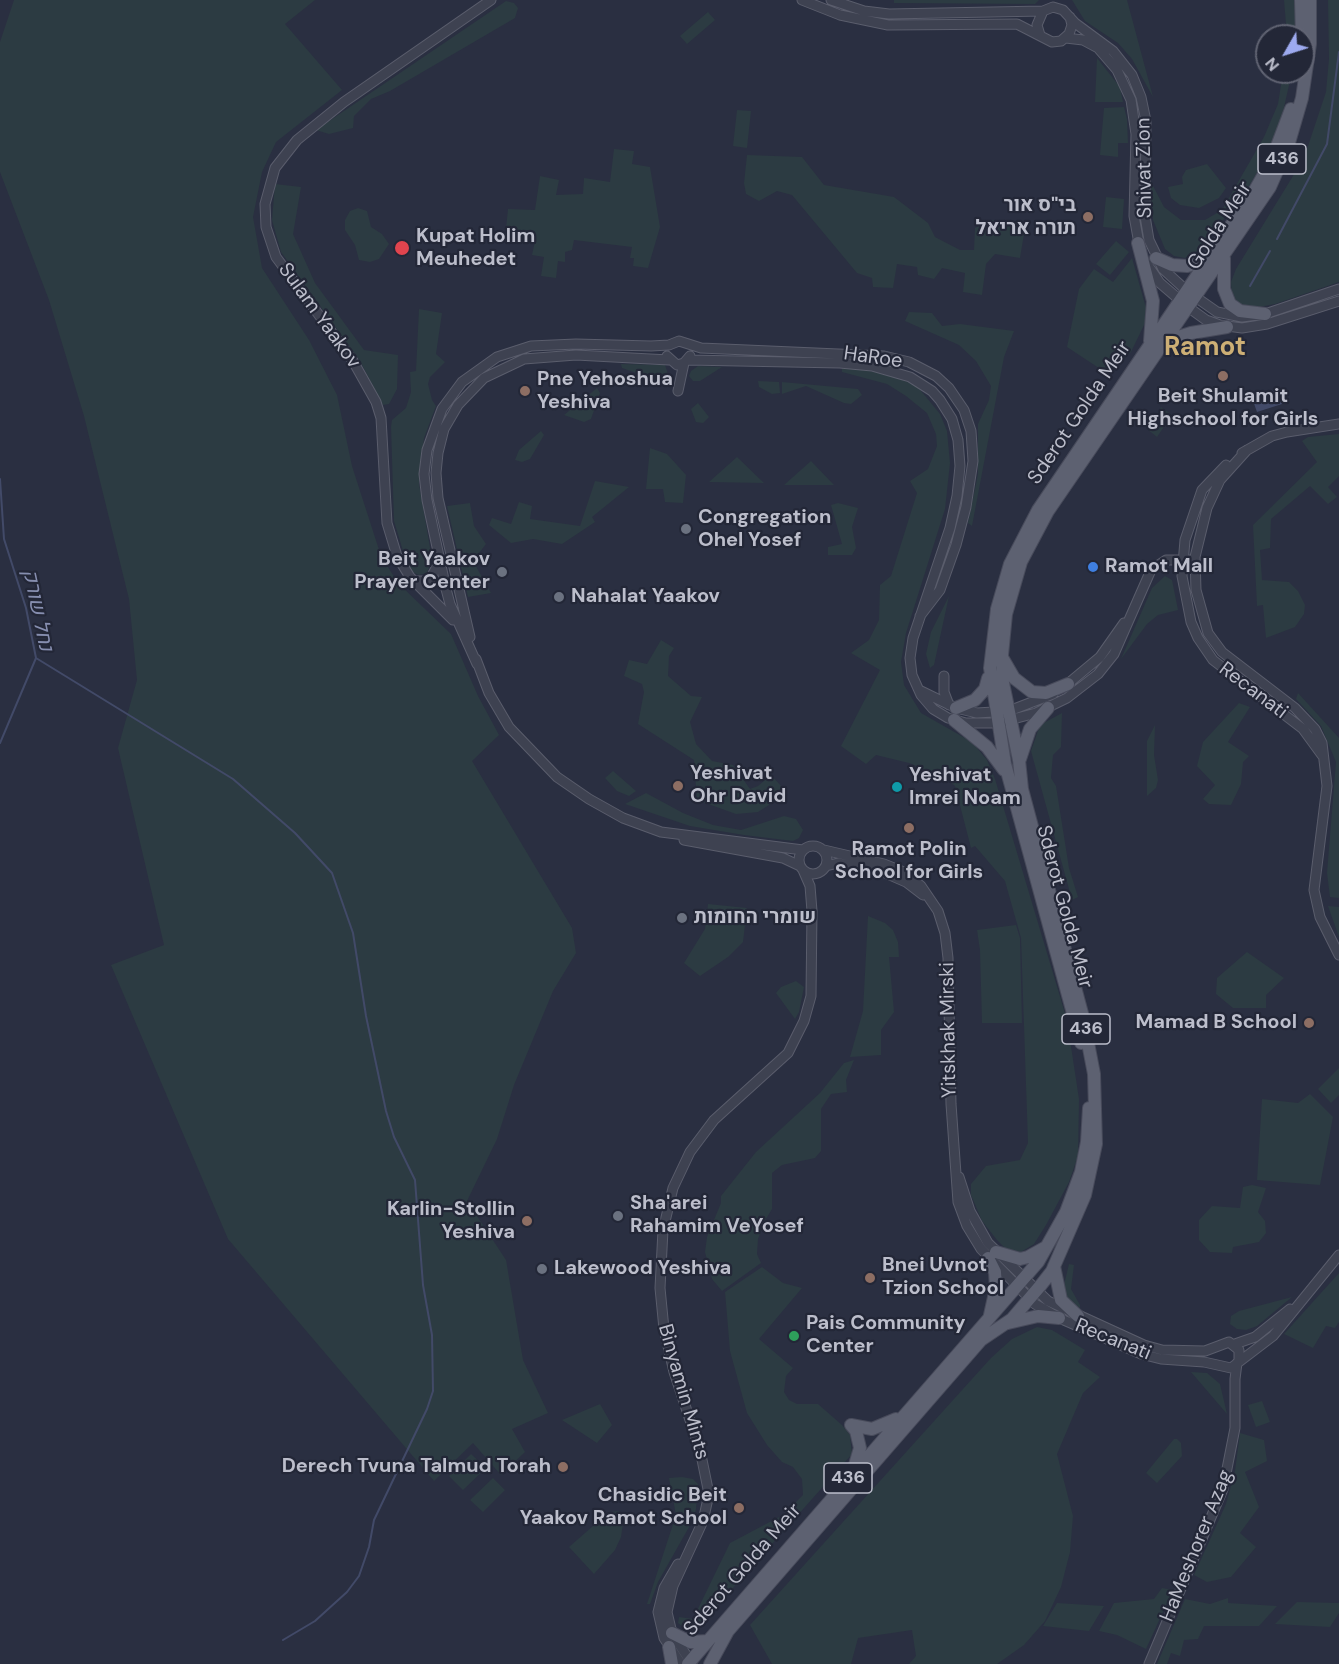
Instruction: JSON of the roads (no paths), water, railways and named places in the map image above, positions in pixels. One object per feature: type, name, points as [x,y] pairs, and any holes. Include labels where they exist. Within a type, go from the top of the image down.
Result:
[{"type":"main road","points":[[1301,0],[1302,24]]},
{"type":"main road","name":"Golda Meir","points":[[1188,299],[1224,258],[1269,187],[1293,133],[1308,65],[1310,0]]},
{"type":"main road","name":"Golda Meir","points":[[1188,299],[1209,258],[1271,162],[1287,122],[1296,84]]},
{"type":"main road","points":[[1138,243],[1154,311],[1149,346]]},
{"type":"main road","points":[[1156,258],[1172,265],[1187,266],[1209,258]]},
{"type":"main road","points":[[1224,258],[1224,283],[1230,304],[1240,311],[1265,314]]},
{"type":"main road","name":"Sderot Golda Meir","points":[[710,1664],[728,1631],[981,1340],[1004,1324],[1033,1296],[1054,1264],[1078,1211],[1091,1173],[1096,1144],[1096,1092],[1083,1017],[1023,798],[1019,760],[1003,683],[1002,655],[1008,603],[1021,562],[1048,511],[1162,343],[1188,299]]},
{"type":"main road","name":"Sderot Golda Meir","points":[[688,1663],[850,1475],[989,1317],[1021,1284],[1047,1246],[1066,1212],[1081,1172],[1088,1126],[1088,1091],[1080,1038],[1009,780],[997,718],[990,668],[997,609],[1017,547],[1049,492],[1149,346],[1188,299]]},
{"type":"main road","points":[[1162,343],[1191,333],[1227,327]]},
{"type":"main road","points":[[1002,655],[1014,678],[1032,692],[1046,693],[1068,684]]},
{"type":"main road","points":[[990,668],[985,689],[969,704],[953,711],[987,747],[1009,780]]},
{"type":"main road","points":[[1019,760],[1030,729],[1048,708]]},
{"type":"main road","points":[[989,1317],[996,1288],[992,1255],[1020,1259],[1047,1246]]},
{"type":"main road","points":[[1054,1264],[1061,1300],[1078,1316]]},
{"type":"main road","points":[[1004,1324],[1038,1316],[1059,1318]]},
{"type":"main road","points":[[850,1475],[860,1448],[856,1431],[851,1425],[872,1429],[902,1416]]},
{"type":"main road","points":[[672,1633],[690,1642],[708,1641]]},
{"type":"main road","points":[[669,1647],[672,1664]]},
{"type":"main road","points":[[717,1664],[718,1650]]},
{"type":"street","points":[[464,17],[485,0]]},
{"type":"street","points":[[464,17],[491,0]]},
{"type":"street","points":[[802,0],[825,10],[869,22],[894,25],[1005,22],[1024,26],[1052,42],[1066,38],[1072,25],[1069,15],[1058,8],[1043,11],[889,14],[864,11],[831,0]]},
{"type":"street","points":[[1040,35],[1037,25],[1043,11]]},
{"type":"street","name":"Shivat Zion","points":[[1069,15],[1120,58],[1132,75],[1141,97],[1147,134],[1145,216],[1149,240],[1163,269],[1188,299]]},
{"type":"street","name":"Sulam Yaakov","points":[[464,17],[344,102],[297,140],[275,168],[265,204],[266,227],[276,257],[353,361],[376,402],[381,418],[387,523],[398,556],[416,582],[440,604],[465,637]]},
{"type":"street","name":"Shivat Zion","points":[[1066,38],[1083,40],[1098,48],[1117,70],[1128,94],[1136,134],[1134,216],[1138,243],[1150,270],[1188,299]]},
{"type":"street","points":[[1188,299],[1225,315],[1242,317],[1265,314],[1339,289]]},
{"type":"street","points":[[1188,299],[1212,323],[1227,327],[1267,324],[1339,301]]},
{"type":"street","points":[[669,345],[667,351],[678,391],[686,362],[691,354],[688,345],[679,341],[669,345],[531,346],[497,357],[462,382],[438,417],[425,460],[427,500],[446,589],[495,705],[509,727],[567,786],[623,818],[690,842],[783,858],[815,874],[838,862],[894,876],[935,904]]},
{"type":"street","name":"HaRoe","points":[[688,345],[701,348],[848,353],[909,362],[936,376],[950,388],[964,410],[971,431],[972,468],[962,524],[940,590],[920,616]]},
{"type":"street","points":[[477,664],[457,587],[438,498],[436,462],[448,422],[470,390],[502,368],[533,357],[576,355],[686,362]]},
{"type":"street","name":"HaRoe","points":[[686,362],[858,364],[910,377],[932,391],[952,419],[958,440],[960,466],[954,512],[920,616],[910,658],[918,689],[933,709],[997,718],[1010,716]]},
{"type":"street","name":"Recanati","points":[[1327,771],[1321,751],[1303,729],[1224,671],[1205,651],[1186,606],[1182,559],[1191,519],[1202,490],[1224,466],[1247,450],[1287,432],[1339,424]]},
{"type":"street","name":"Recanati","points":[[1247,450],[1228,469],[1213,493],[1202,522],[1195,560],[1198,603],[1212,638],[1232,661],[1285,699],[1307,720],[1322,743],[1327,786],[1314,890],[1320,917],[1339,956]]},
{"type":"street","points":[[1010,716],[1048,708],[1067,698],[1106,665],[1120,642],[1151,570],[1166,560],[1195,560]]},
{"type":"street","points":[[416,582],[429,581],[437,571],[440,561]]},
{"type":"street","points":[[416,582],[446,589],[457,587]]},
{"type":"street","points":[[1010,716],[1050,696],[1100,657],[1138,601]]},
{"type":"street","points":[[945,676],[944,692],[953,711]]},
{"type":"street","name":"HaRoe","points":[[918,689],[953,711]]},
{"type":"street","points":[[653,829],[803,850],[813,845],[824,850],[828,858],[824,868]]},
{"type":"street","points":[[802,868],[799,857],[803,850]]},
{"type":"street","name":"Yitskhak Mirski","points":[[824,850],[884,864],[904,872],[921,886],[935,904],[944,925],[948,958],[953,1157],[970,1211],[992,1255],[1021,1284]]},
{"type":"street","name":"Binyamin Mints","points":[[688,1663],[668,1621],[669,1598],[708,1507],[708,1485],[697,1440],[665,1337],[660,1288],[663,1230],[677,1178],[694,1146],[714,1120],[782,1061],[799,1034],[811,996],[812,906],[810,886],[802,868]]},
{"type":"street","name":"Binyamin Mints","points":[[812,906],[824,868]]},
{"type":"street","points":[[1220,1366],[1230,1368],[1273,1336],[1339,1255]]},
{"type":"street","name":"Recanati","points":[[1021,1284],[1059,1318],[1152,1358],[1220,1366]]},
{"type":"street","points":[[1235,1389],[1214,1359],[1216,1347],[1225,1341],[1235,1344],[1255,1337],[1310,1292]]},
{"type":"street","name":"Recanati","points":[[1033,1296],[1144,1345],[1162,1350],[1196,1351],[1216,1347]]},
{"type":"street","points":[[1235,1344],[1239,1350],[1238,1361]]},
{"type":"street","name":"HaMeshorer Azag","points":[[1149,1664],[1223,1489],[1234,1438],[1238,1361]]},
{"type":"street","name":"Binyamin Mints","points":[[688,1663],[669,1647],[658,1619],[660,1598],[666,1582],[699,1531]]},
{"type":"water","points":[[1277,389],[1282,404],[1257,412],[1252,398]]},
{"type":"waterway","points":[[1277,239],[1327,144],[1339,52]]},
{"type":"waterway","points":[[1250,286],[1270,251]]},
{"type":"waterway","name":"נחל שורק","points":[[0,479],[4,539],[26,608],[36,658],[0,743]]},
{"type":"waterway","points":[[36,658],[233,779],[295,833],[332,873],[353,933],[366,1016],[386,1111],[394,1137],[415,1180],[423,1285],[432,1335],[433,1391],[427,1409],[374,1520],[369,1547],[359,1576],[347,1592],[315,1621],[283,1640]]},
{"type":"place","name":"בי\"ס אור תורה אריאל","points":[[1088,217]]},
{"type":"place","name":"Kupat Holim Meuhedet","points":[[402,248]]},
{"type":"place","name":"Beit Shulamit Highschool for Girls","points":[[1223,376]]},
{"type":"place","name":"Pne Yehoshua Yeshiva","points":[[525,391]]},
{"type":"place","name":"Congregation Ohel Yosef","points":[[686,529]]},
{"type":"place","name":"Ramot Mall","points":[[1093,567]]},
{"type":"place","name":"Beit Yaakov Prayer Center","points":[[502,572]]},
{"type":"place","name":"Nahalat Yaakov","points":[[559,597]]},
{"type":"place","name":"Yeshivat Ohr David","points":[[678,786]]},
{"type":"place","name":"Yeshivat Imrei Noam","points":[[897,787]]},
{"type":"place","name":"Ramot Polin School for Girls","points":[[909,828]]},
{"type":"place","name":"שומרי החומות","points":[[682,918]]},
{"type":"place","name":"Mamad B School","points":[[1309,1023]]},
{"type":"place","name":"Sha'arei Rahamim VeYosef","points":[[618,1216]]},
{"type":"place","name":"Karlin-Stollin Yeshiva","points":[[527,1221]]},
{"type":"place","name":"Lakewood Yeshiva","points":[[542,1269]]},
{"type":"place","name":"Bnei Uvnot Tzion School","points":[[870,1278]]},
{"type":"place","name":"Pais Community Center","points":[[794,1336]]},
{"type":"place","name":"Derech Tvuna Talmud Torah","points":[[563,1467]]},
{"type":"place","name":"Chasidic Beit Yaakov Ramot School","points":[[739,1508]]},
{"type":"district","name":"Ramot","points":[[1205,348]]}]
